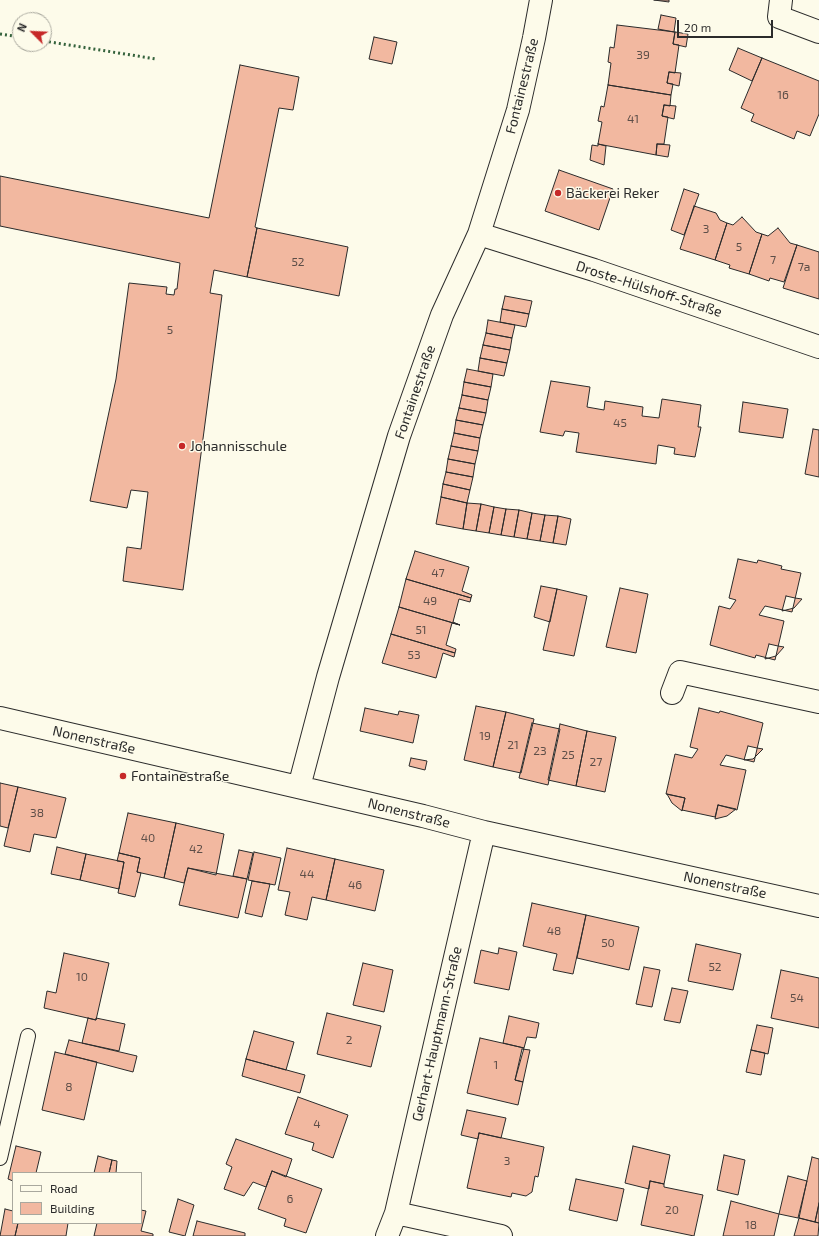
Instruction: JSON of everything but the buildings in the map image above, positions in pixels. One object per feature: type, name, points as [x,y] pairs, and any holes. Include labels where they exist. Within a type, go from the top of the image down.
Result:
[{"type":"street","name":"Fontainestraße","points":[[299,787],[328,677],[399,436],[442,315],[479,234],[518,110],[541,0]]},
{"type":"street","points":[[781,0],[779,17],[819,32]]},
{"type":"street","name":"Droste-Hülshoff-Straße","points":[[479,234],[594,270],[819,347]]},
{"type":"street","points":[[672,693],[680,672],[819,702]]},
{"type":"street","name":"Nonenstraße","points":[[0,718],[299,787],[484,832],[819,906]]},
{"type":"street","name":"Gerhart-Hauptmann-Straße","points":[[387,1236],[396,1213],[484,832]]},
{"type":"street","points":[[396,1213],[500,1236]]},
{"type":"lane","points":[[0,1158],[28,1036]]},
{"type":"hedge","points":[[0,34],[12,36]]},
{"type":"hedge","points":[[52,42],[156,59]]},
{"type":"place","name":"Bäckerei Reker","points":[[558,193]]},
{"type":"place","name":"Johannisschule","points":[[182,446]]},
{"type":"place","name":"Fontainestraße","points":[[123,776]]}]
